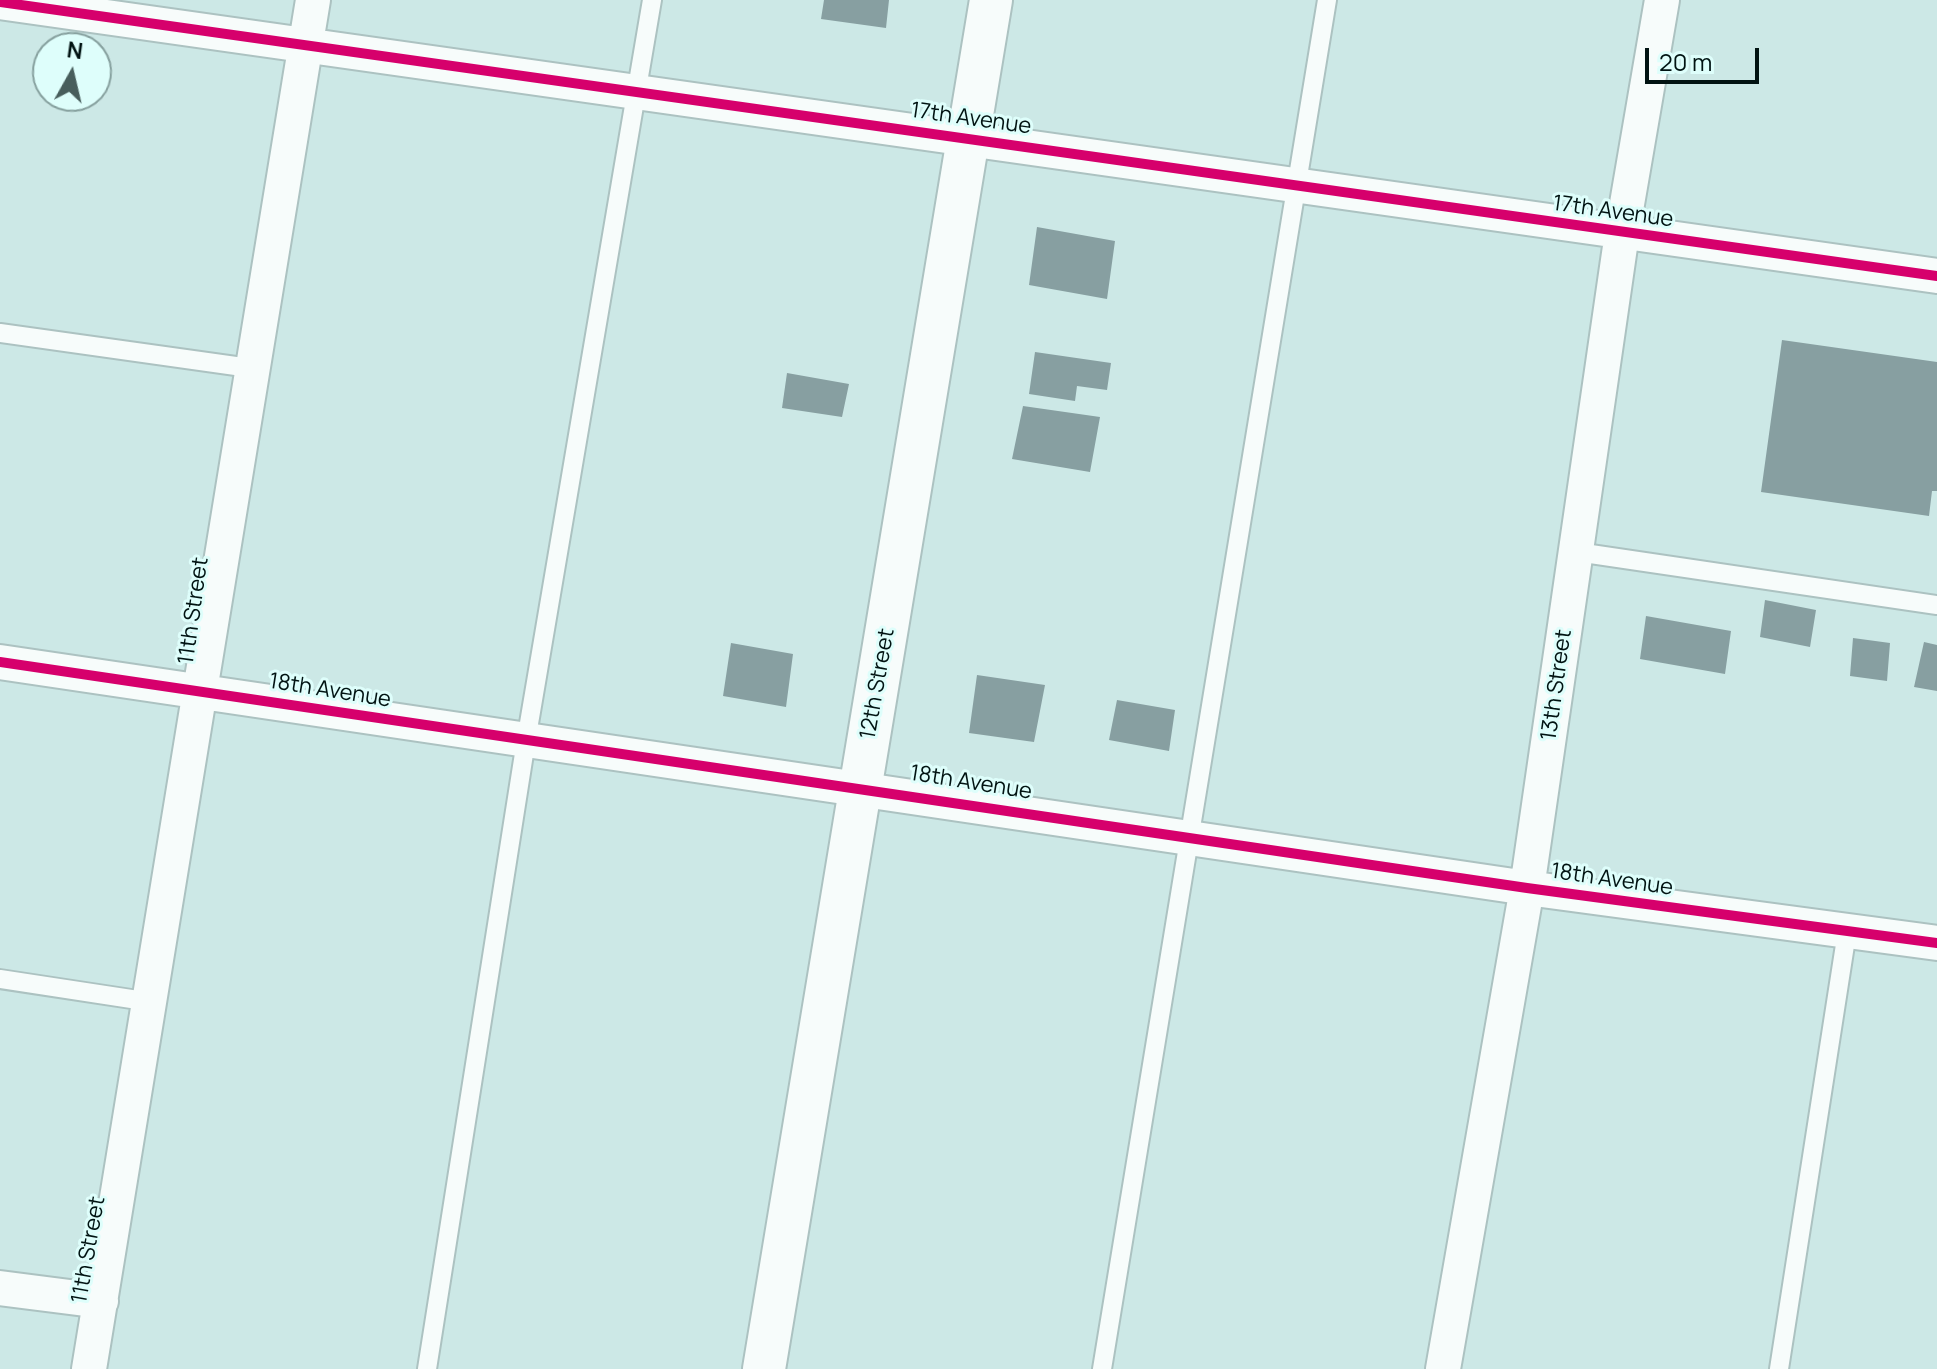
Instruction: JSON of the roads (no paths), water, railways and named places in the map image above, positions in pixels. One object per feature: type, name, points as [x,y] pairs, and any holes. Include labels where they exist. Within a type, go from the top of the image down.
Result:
[{"type":"street","name":"11th Street","points":[[89,1369],[203,691],[250,368],[313,0]]},
{"type":"street","name":"12th Street","points":[[764,1369],[991,0]]},
{"type":"street","name":"13th Street","points":[[1443,1369],[1527,888],[1622,233],[1662,0]]},
{"type":"street","name":"17th Avenue","points":[[0,2],[1937,276]]},
{"type":"street","name":"18th Avenue","points":[[0,662],[1527,888],[1937,943]]},
{"type":"street","points":[[0,1288],[101,1301]]},
{"type":"lane","points":[[427,1369],[526,741],[652,0]]},
{"type":"lane","points":[[1102,1369],[1327,0]]},
{"type":"lane","points":[[0,333],[250,368]]},
{"type":"lane","points":[[1577,552],[1937,605]]},
{"type":"lane","points":[[1779,1369],[1847,932]]},
{"type":"lane","points":[[0,979],[151,1002]]}]
